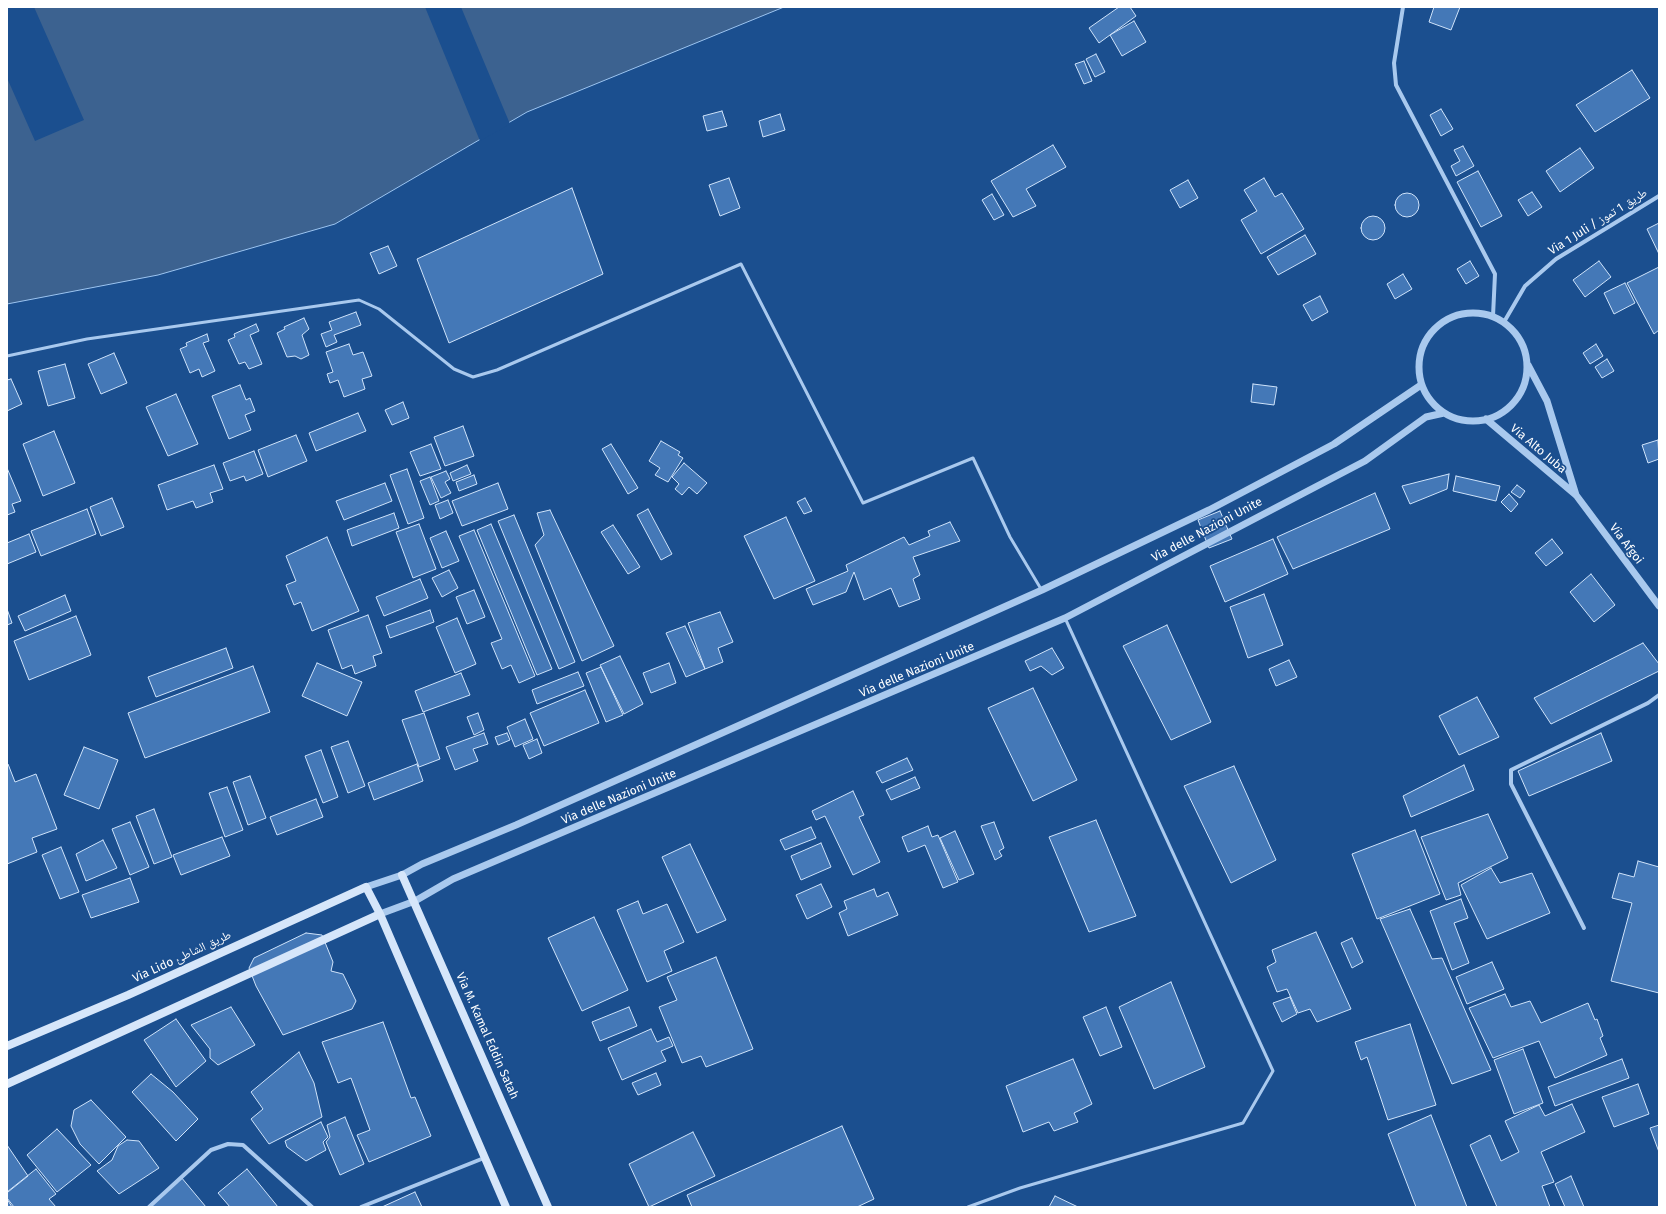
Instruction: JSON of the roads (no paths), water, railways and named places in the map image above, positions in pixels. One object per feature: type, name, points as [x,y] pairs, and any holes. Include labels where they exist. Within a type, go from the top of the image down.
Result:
[{"type":"main road","name":"Via M. Kamal Eddin Satah","points":[[402,875],[548,1207]]},
{"type":"main road","points":[[366,887],[380,914],[506,1207]]},
{"type":"main road","name":"Via Lido طريق الشاطئ","points":[[7,1046],[128,995],[366,887]]},
{"type":"main road","points":[[7,1084],[380,914]]},
{"type":"street","points":[[1403,7],[1394,63],[1396,85],[1495,274],[1493,316]]},
{"type":"street","name":"Via 1 Juli / طريق 1 تموز","points":[[1504,322],[1525,286],[1556,259],[1659,196]]},
{"type":"street","points":[[1528,365],[1525,384],[1516,400],[1503,412],[1486,420],[1464,420],[1444,413],[1429,399],[1421,385],[1419,368],[1422,349],[1433,330],[1448,319],[1475,312],[1493,316],[1504,322],[1518,336],[1525,350],[1528,365],[1547,402],[1576,495]]},
{"type":"street","name":"Via delle Nazioni Unite","points":[[366,887],[402,875],[422,864],[516,825],[1042,590],[1209,510],[1334,444],[1421,385]]},
{"type":"street","name":"Via delle Nazioni Unite","points":[[380,914],[414,901],[453,879],[1065,618],[1365,461],[1426,417],[1444,413]]},
{"type":"street","name":"Via Alto Juba","points":[[1486,420],[1576,495]]},
{"type":"street","name":"Via Afgoi","points":[[1576,495],[1659,606]]},
{"type":"street","points":[[1584,928],[1510,784],[1511,770],[1648,703],[1659,695]]},
{"type":"street","points":[[149,1207],[212,1150],[228,1144],[243,1145],[312,1207]]},
{"type":"street","points":[[361,1207],[484,1158]]},
{"type":"lane","points":[[7,356],[87,338],[359,300],[379,309],[454,369],[473,377],[497,370],[741,264],[863,503],[973,458],[1010,537],[1042,590]]},
{"type":"lane","points":[[968,1207],[1020,1188],[1243,1123],[1273,1071],[1065,618]]},
{"type":"water","points":[[7,7],[784,7],[527,112],[335,224],[158,275],[7,304]]}]
